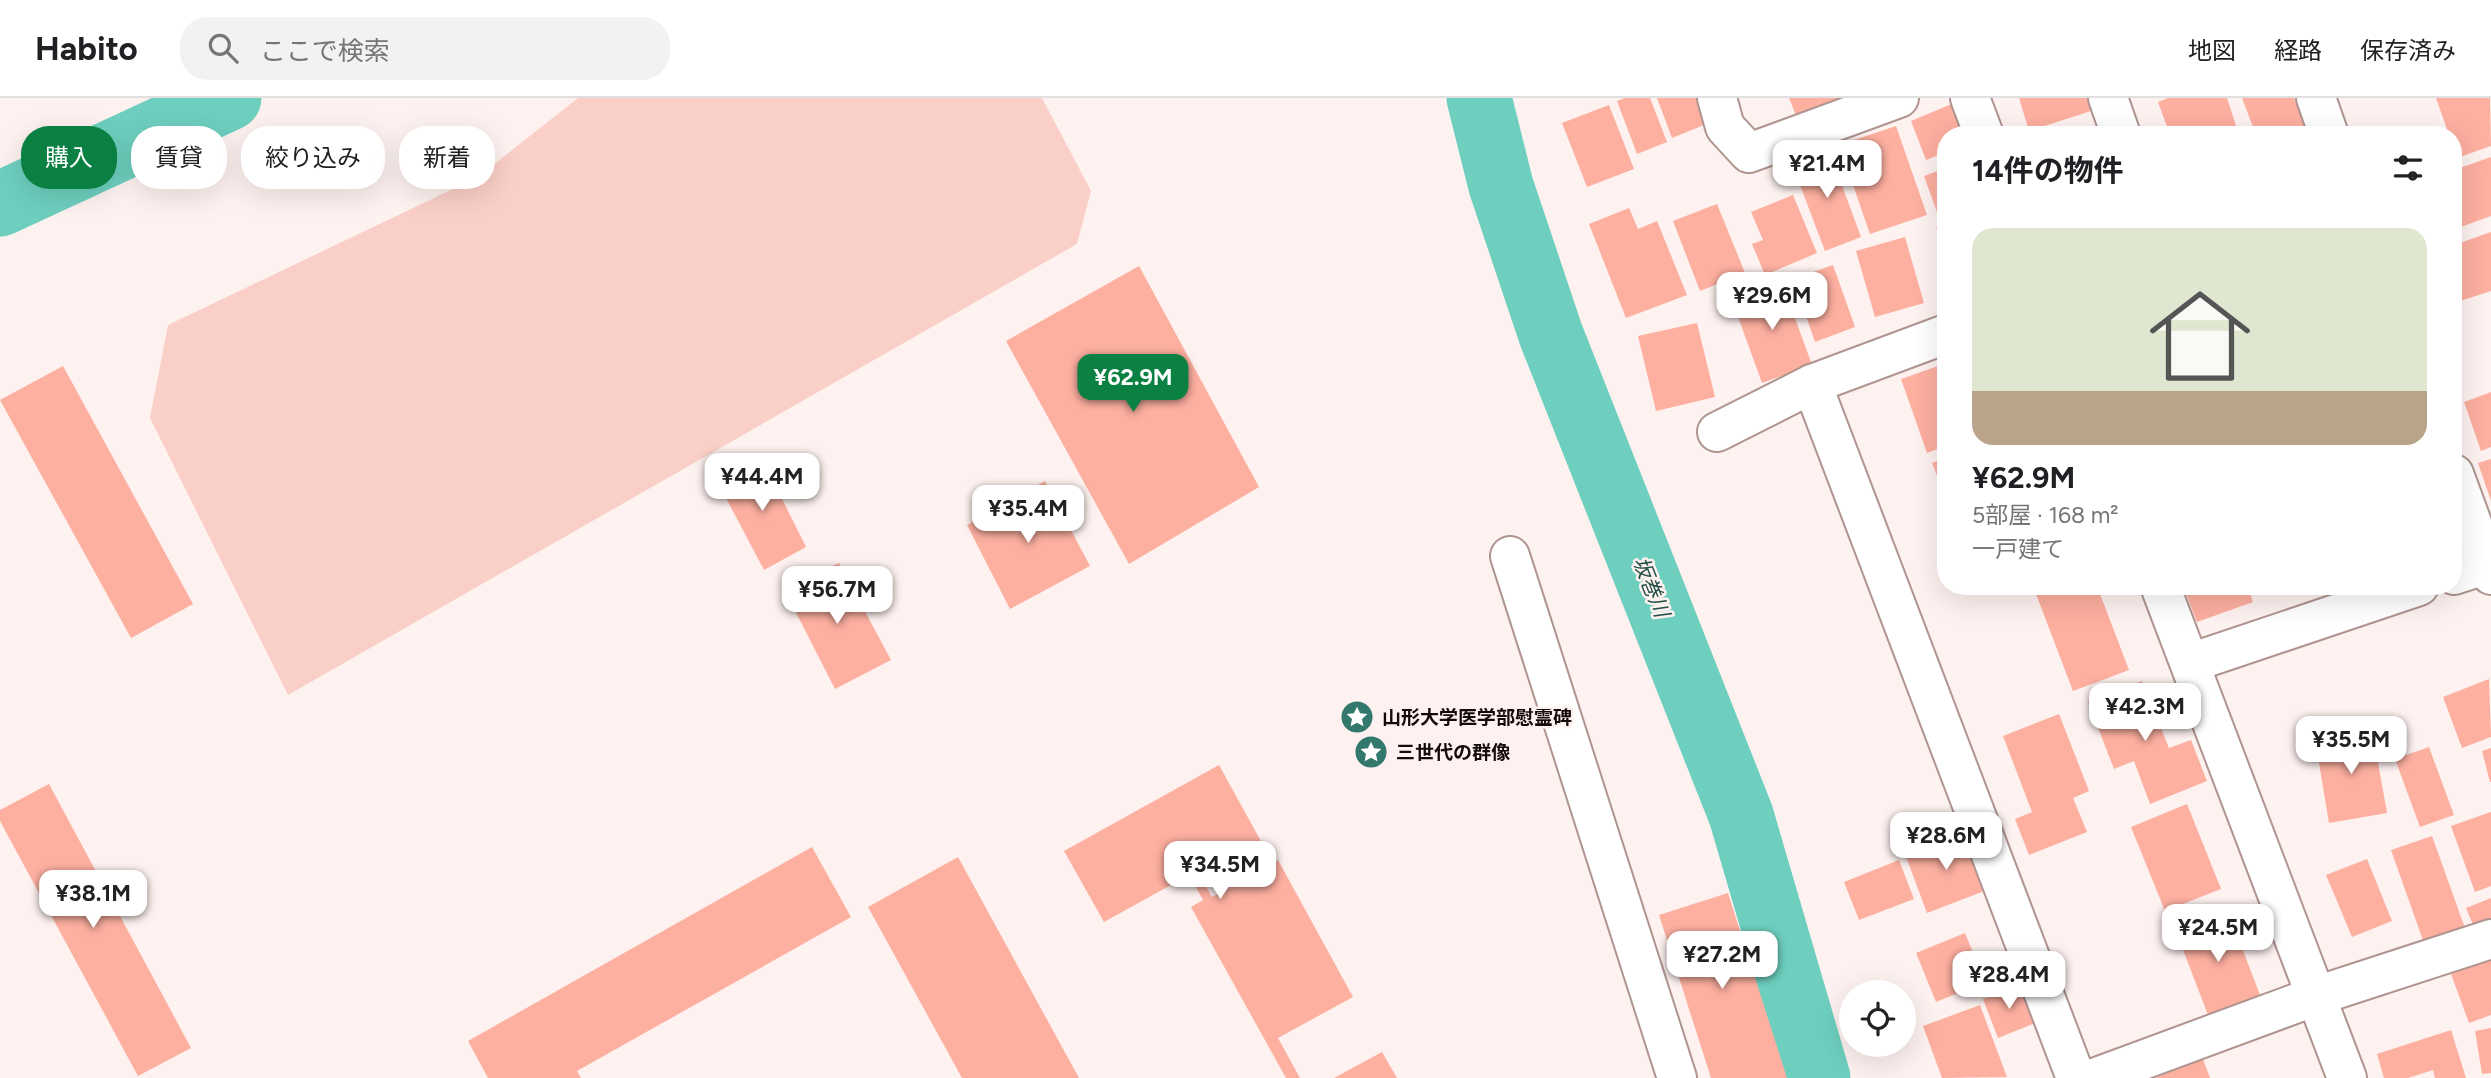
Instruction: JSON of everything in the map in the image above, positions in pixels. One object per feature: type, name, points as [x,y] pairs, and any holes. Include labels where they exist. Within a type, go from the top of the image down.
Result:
[{"type":"lane","points":[[1717,98],[1725,127],[1749,153],[1899,98]]},
{"type":"lane","points":[[1970,98],[1981,126]]},
{"type":"lane","points":[[2108,98],[2118,126]]},
{"type":"lane","points":[[2316,98],[2326,126]]},
{"type":"lane","points":[[1717,432],[1812,384],[1937,337]]},
{"type":"lane","points":[[1812,384],[2076,1078]]},
{"type":"lane","points":[[2462,503],[2480,569]]},
{"type":"lane","points":[[1510,556],[1677,1078]]},
{"type":"lane","points":[[2164,595],[2347,1078]]},
{"type":"lane","points":[[2190,663],[2392,595]]},
{"type":"lane","points":[[2094,1078],[2316,996],[2491,939]]},
{"type":"shaded area","points":[[578,98],[1042,98],[1091,191],[1077,244],[288,695],[150,418],[168,325],[453,189],[495,189],[495,164]]},
{"type":"building","points":[[1625,98],[1650,98],[1667,142],[1637,154],[1617,101]]},
{"type":"building","points":[[1657,98],[1700,98],[1709,123],[1672,138]]},
{"type":"building","points":[[1789,98],[1854,98],[1799,123]]},
{"type":"building","points":[[2019,98],[2087,98],[2091,111],[2044,126],[2027,126]]},
{"type":"building","points":[[2168,98],[2227,98],[2236,126],[2167,126],[2158,102]]},
{"type":"building","points":[[2242,98],[2294,98],[2304,126],[2253,126]]},
{"type":"building","points":[[2436,98],[2490,98],[2491,146],[2462,156],[2462,126],[2446,126]]},
{"type":"building","points":[[1954,103],[1963,126],[1937,126],[1937,156],[1926,160],[1911,121]]},
{"type":"building","points":[[1609,105],[1634,169],[1587,187],[1562,123]]},
{"type":"building","points":[[1896,126],[1927,215],[1870,234],[1839,145]]},
{"type":"building","points":[[1829,150],[1861,237],[1825,251],[1792,164]]},
{"type":"building","points":[[2491,157],[2491,216],[2462,227],[2462,167]]},
{"type":"building","points":[[1937,171],[1937,212],[1924,176]]},
{"type":"building","points":[[1793,195],[1817,253],[1765,275],[1752,244],[1763,240],[1751,212]]},
{"type":"building","points":[[1717,204],[1745,273],[1700,291],[1673,221]]},
{"type":"building","points":[[1629,208],[1638,229],[1657,221],[1687,295],[1626,318],[1589,224]]},
{"type":"building","points":[[2491,232],[2491,291],[2462,300],[2462,242]]},
{"type":"building","points":[[1905,237],[1924,303],[1875,317],[1856,251]]},
{"type":"building","points":[[1833,265],[1855,327],[1815,342],[1793,279]]},
{"type":"building","points":[[1139,266],[1259,487],[1129,564],[1006,341]]},
{"type":"building","points":[[1782,282],[1812,365],[1762,383],[1732,300]]},
{"type":"building","points":[[1697,323],[1715,397],[1656,411],[1638,336]]},
{"type":"building","points":[[63,366],[193,604],[131,638],[0,400]]},
{"type":"building","points":[[1937,366],[1937,449],[1927,453],[1901,379]]},
{"type":"building","points":[[2491,392],[2491,447],[2481,451],[2464,402]]},
{"type":"building","points":[[761,457],[806,547],[764,570],[717,481]]},
{"type":"building","points":[[2491,459],[2491,501],[2478,463]]},
{"type":"building","points":[[1937,461],[1937,476],[1932,463]]},
{"type":"building","points":[[1045,481],[1090,566],[1010,609],[967,525]]},
{"type":"building","points":[[839,563],[891,660],[835,689],[784,589]]},
{"type":"building","points":[[2036,595],[2100,595],[2129,670],[2073,691]]},
{"type":"building","points":[[2186,595],[2250,595],[2253,602],[2197,622]]},
{"type":"building","points":[[2489,679],[2491,737],[2462,748],[2443,697]]},
{"type":"building","points":[[2142,681],[2169,748],[2191,740],[2207,781],[2150,804],[2134,761],[2114,769],[2088,702]]},
{"type":"building","points":[[2059,714],[2089,791],[2073,798],[2087,832],[2029,855],[2015,819],[2032,812],[2003,736]]},
{"type":"building","points":[[2372,729],[2387,813],[2329,823],[2315,739]]},
{"type":"building","points":[[2429,747],[2454,815],[2420,827],[2395,759]]},
{"type":"building","points":[[2491,748],[2491,782],[2490,782],[2482,751]]},
{"type":"building","points":[[1219,765],[1262,843],[1201,877],[1212,897],[1278,860],[1353,997],[1278,1038],[1300,1078],[1286,1078],[1191,907],[1203,900],[1189,875],[1104,922],[1064,851]]},
{"type":"building","points":[[49,784],[191,1048],[138,1076],[0,821],[0,810]]},
{"type":"building","points":[[2187,804],[2221,889],[2165,911],[2131,827]]},
{"type":"building","points":[[2491,812],[2491,886],[2475,892],[2451,826]]},
{"type":"building","points":[[1965,831],[1987,890],[1927,913],[1905,854]]},
{"type":"building","points":[[2432,836],[2466,931],[2425,946],[2391,850]]},
{"type":"building","points":[[812,847],[851,917],[577,1071],[581,1078],[488,1078],[468,1041]]},
{"type":"building","points":[[958,857],[1079,1078],[962,1078],[868,907]]},
{"type":"building","points":[[2367,859],[2392,921],[2352,937],[2326,875]]},
{"type":"building","points":[[1899,860],[1914,899],[1859,920],[1844,882]]},
{"type":"building","points":[[1728,893],[1787,1078],[1711,1078],[1659,915]]},
{"type":"building","points":[[2491,898],[2491,926],[2476,932],[2466,908]]},
{"type":"building","points":[[2229,914],[2260,995],[2208,1015],[2177,934]]},
{"type":"building","points":[[1965,933],[1985,982],[1936,1002],[1916,953]]},
{"type":"building","points":[[2491,959],[2491,1015],[2469,1023],[2451,974]]},
{"type":"building","points":[[2020,985],[2035,1023],[1998,1038],[1983,999]]},
{"type":"building","points":[[1980,1005],[2007,1077],[1942,1078],[1923,1026]]},
{"type":"building","points":[[2491,1028],[2491,1073],[2482,1074],[2475,1031]]},
{"type":"building","points":[[2451,1030],[2466,1078],[2435,1078],[2433,1070],[2408,1078],[2384,1078],[2377,1054]]},
{"type":"building","points":[[1382,1052],[1397,1078],[1334,1078]]},
{"type":"building","points":[[2203,1059],[2210,1078],[2155,1078]]},
{"type":"waterway","points":[[0,204],[229,98]]},
{"type":"waterway","name":"坂巻川","points":[[1479,98],[1501,186],[1551,335],[1741,815],[1818,1078]]},
{"type":"place","name":"山形大学医学部慰霊碑","points":[[1357,717]]},
{"type":"place","name":"三世代の群像","points":[[1371,752]]}]
